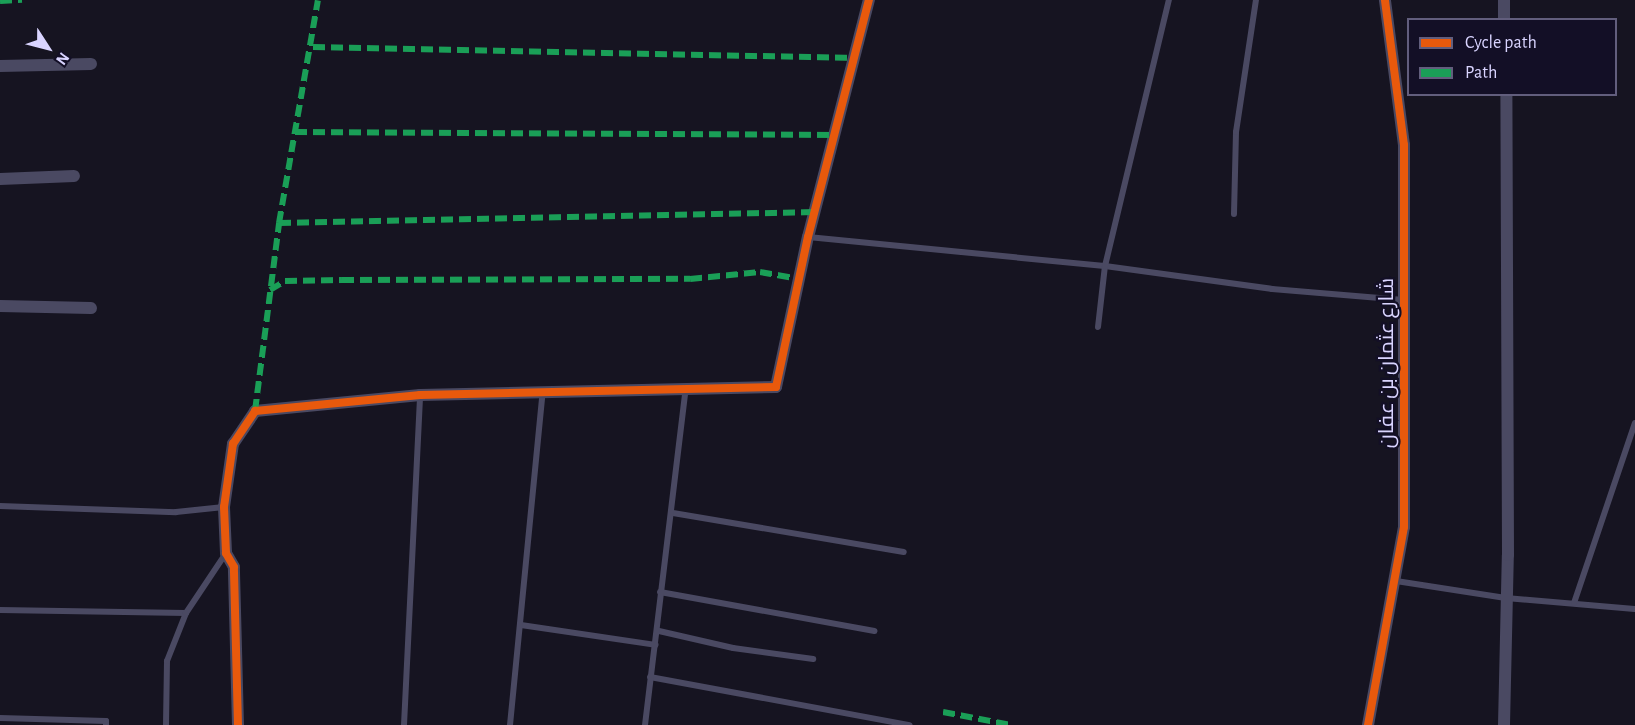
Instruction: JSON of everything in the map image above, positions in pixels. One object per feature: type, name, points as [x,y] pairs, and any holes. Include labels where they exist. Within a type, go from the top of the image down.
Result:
[{"type":"street","points":[[238,725],[234,567],[226,553],[224,507],[233,444],[255,411],[420,395],[543,390],[776,387],[808,237],[869,0]]},
{"type":"street","name":"شارع عثمان بن عفان","points":[[1368,725],[1404,528],[1406,300],[1404,145],[1385,0]]},
{"type":"street","points":[[1504,0],[1504,18]]},
{"type":"street","points":[[0,66],[91,64]]},
{"type":"street","points":[[1504,725],[1506,96]]},
{"type":"street","points":[[0,179],[74,176]]},
{"type":"street","points":[[0,306],[91,308]]},
{"type":"lane","points":[[1098,327],[1105,266],[1169,0]]},
{"type":"lane","points":[[1234,214],[1236,132],[1256,0]]},
{"type":"lane","points":[[808,237],[1105,266],[1272,289],[1406,300]]},
{"type":"lane","points":[[645,725],[658,631],[660,591],[673,513],[686,387]]},
{"type":"lane","points":[[510,725],[543,390]]},
{"type":"lane","points":[[404,725],[420,395]]},
{"type":"lane","points":[[1574,603],[1635,423]]},
{"type":"lane","points":[[0,506],[176,512],[224,507]]},
{"type":"lane","points":[[673,513],[904,552]]},
{"type":"lane","points":[[166,725],[166,661],[186,613],[226,553]]},
{"type":"lane","points":[[1396,581],[1506,598],[1635,609]]},
{"type":"lane","points":[[660,591],[874,631]]},
{"type":"lane","points":[[0,610],[186,613]]},
{"type":"lane","points":[[521,625],[656,645]]},
{"type":"lane","points":[[658,631],[733,648],[813,659]]},
{"type":"lane","points":[[650,677],[910,725]]},
{"type":"lane","points":[[0,718],[106,721],[106,725]]},
{"type":"marked path","points":[[0,1],[22,0]]},
{"type":"marked path","points":[[255,411],[279,223],[318,0]]},
{"type":"marked path","points":[[313,47],[857,58]]},
{"type":"marked path","points":[[295,132],[836,135]]},
{"type":"marked path","points":[[279,223],[816,212]]},
{"type":"marked path","points":[[270,290],[285,281],[690,279],[760,272],[799,279]]},
{"type":"marked path","points":[[943,712],[1011,725]]},
{"type":"cycle path","points":[[238,725],[234,567],[226,553],[224,507],[233,444],[255,411],[420,395],[776,387],[808,237],[869,0]]},
{"type":"cycle path","points":[[1368,725],[1404,527],[1404,145],[1385,0]]}]
